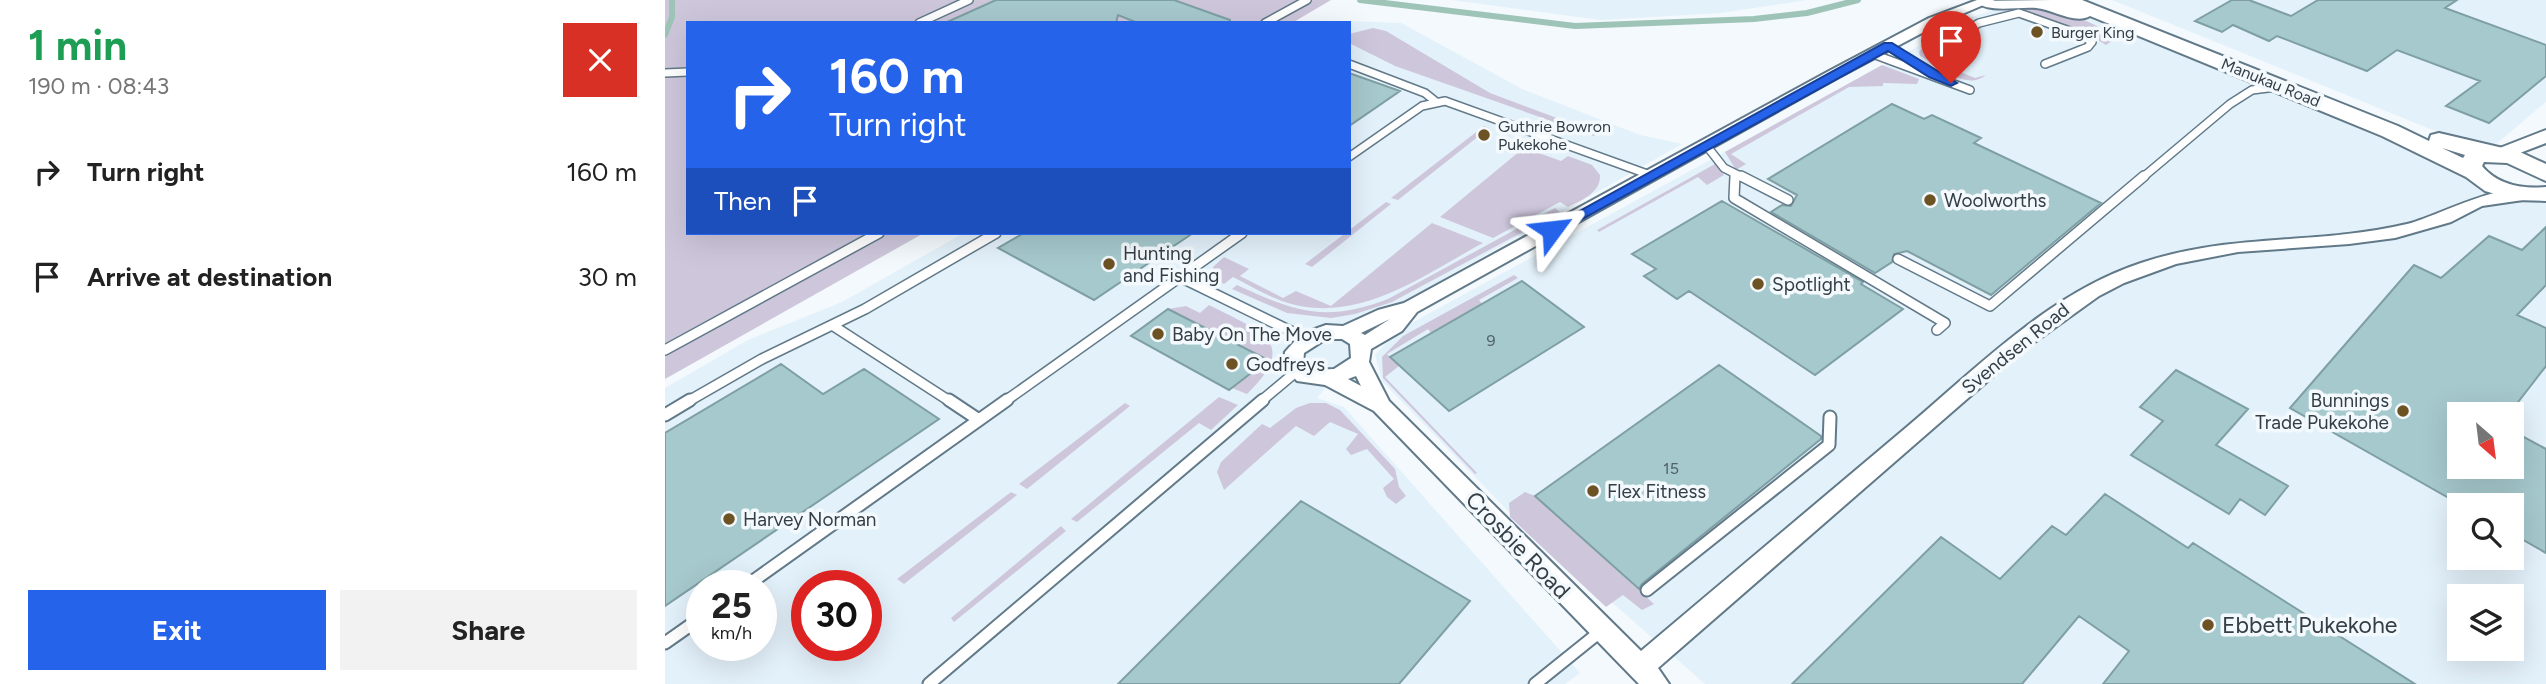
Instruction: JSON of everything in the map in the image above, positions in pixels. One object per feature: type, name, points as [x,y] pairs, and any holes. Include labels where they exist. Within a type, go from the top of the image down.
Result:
[{"type":"main road","name":"Manukau Road","points":[[2066,0],[2419,144],[2495,187],[2541,188],[2530,164],[2432,137],[2092,0]]},
{"type":"main road","points":[[1977,2],[2029,1],[2053,4],[2141,37],[2214,59]]},
{"type":"main road","points":[[2474,173],[2471,161],[2475,157],[2495,155]]},
{"type":"street","points":[[1345,333],[1385,314],[1410,308],[1881,50],[1977,2]]},
{"type":"street","points":[[2495,155],[2545,137],[2541,188]]},
{"type":"street","points":[[2474,173],[2474,202]]},
{"type":"street","name":"Svendsen Road","points":[[1648,676],[2014,346],[2061,309],[2096,287],[2148,266],[2206,251],[2366,237],[2405,230],[2442,219],[2474,202],[2541,188]]},
{"type":"street","points":[[1360,354],[1359,340],[1345,333],[1326,332],[1307,339],[1292,359],[1297,371],[1312,379],[1331,379],[1352,370],[1360,354],[1395,326],[1410,308]]},
{"type":"street","name":"Crosbie Road","points":[[1360,354],[1381,406]]},
{"type":"street","name":"Crosbie Road","points":[[1331,379],[1381,406],[1648,676]]},
{"type":"lane","points":[[923,21],[968,0]]},
{"type":"lane","points":[[1269,21],[1307,0]]},
{"type":"lane","points":[[1962,58],[1942,50],[1940,46],[1979,23],[2014,14],[2081,35],[2092,42],[2088,47],[2045,64]]},
{"type":"lane","points":[[1881,50],[1911,69],[1933,75]]},
{"type":"lane","points":[[1881,50],[1970,90]]},
{"type":"lane","points":[[1351,65],[1425,93],[1435,101]]},
{"type":"lane","points":[[665,73],[686,72]]},
{"type":"lane","points":[[1898,259],[1990,306],[2245,93],[2262,88],[2283,87]]},
{"type":"lane","points":[[1351,155],[1422,106],[1435,101],[1445,101],[1650,175]]},
{"type":"lane","points":[[1706,145],[1724,168],[1788,200]]},
{"type":"lane","points":[[1735,174],[1734,198],[1945,323],[1937,330]]},
{"type":"lane","points":[[665,349],[875,235]]},
{"type":"lane","points":[[665,415],[762,359],[865,309],[993,235]]},
{"type":"lane","points":[[768,570],[1239,235]]},
{"type":"lane","points":[[1180,277],[1307,339]]},
{"type":"lane","points":[[832,325],[979,420]]},
{"type":"lane","points":[[929,684],[1297,371]]},
{"type":"lane","points":[[1647,590],[1829,445],[1830,417]]},
{"type":"lane","points":[[665,643],[686,628]]},
{"type":"lane","points":[[1535,684],[1601,631]]},
{"type":"shaded area","points":[[665,0],[1331,0],[1295,21],[686,21],[686,235],[920,235],[665,379]]},
{"type":"shaded area","points":[[1452,0],[1807,0],[1721,13],[1601,20]]},
{"type":"shaded area","points":[[2112,0],[2546,0],[2546,102],[2495,145],[2455,139]]},
{"type":"shaded area","points":[[2008,5],[2076,10],[2380,133],[2501,196],[2546,203],[2546,684],[1705,684],[1509,512],[1382,381],[1375,355],[1397,331],[1972,17]]},
{"type":"shaded area","points":[[2034,6],[2073,15],[2119,36],[2106,45],[2087,33],[2014,11],[1981,19],[2004,11]]},
{"type":"shaded area","points":[[1351,21],[1401,23],[1522,89],[1640,135],[1682,144],[1397,305],[1317,398],[1344,407],[1580,673],[1565,684],[665,684],[665,388],[748,340],[842,302],[960,235],[1351,235]]},
{"type":"shaded area","points":[[1977,21],[1932,46],[1935,53],[1929,59],[1975,78],[1986,75],[1971,80],[1944,72],[1946,70],[1920,56],[1922,48]]},
{"type":"shaded area","points":[[1373,28],[1386,31],[1490,93],[1597,133],[1594,136],[1395,66],[1351,44],[1351,34]]},
{"type":"shaded area","points":[[1882,65],[1919,79],[1917,84],[1883,83],[1883,86],[1849,87],[1731,154],[1746,164],[1736,170],[1725,152]]},
{"type":"shaded area","points":[[1484,126],[1489,128],[1398,200],[1391,198]]},
{"type":"shaded area","points":[[1522,141],[1531,142],[1525,148],[1561,161],[1568,156],[1592,165],[1600,175],[1597,187],[1590,195],[1568,207],[1560,202],[1493,238],[1440,217],[1520,151],[1510,146]]},
{"type":"shaded area","points":[[1715,164],[1724,175],[1707,185],[1698,177],[1599,232],[1597,230]]},
{"type":"shaded area","points":[[1386,202],[1391,204],[1312,267],[1305,264],[1343,235],[1351,235],[1351,229]]},
{"type":"shaded area","points":[[1555,208],[1560,212],[1392,302],[1355,314],[1331,318],[1287,313],[1232,289],[1237,285],[1276,302],[1311,311],[1346,311],[1366,306],[1388,299]]},
{"type":"shaded area","points":[[1432,223],[1483,243],[1412,283],[1362,303],[1336,308],[1309,307],[1276,299],[1233,277],[1224,284],[1214,273],[1213,267],[1224,257],[1249,269],[1240,276],[1283,298],[1296,291],[1331,306]]},
{"type":"shaded area","points":[[1514,275],[1518,278],[1479,300],[1482,304],[1431,333],[1428,329],[1387,354],[1399,366],[1385,377],[1477,473],[1475,474],[1383,378],[1382,357],[1403,336]]},
{"type":"shaded area","points":[[1209,305],[1256,330],[1267,339],[1272,349],[1271,361],[1263,376],[1247,394],[1232,388],[1267,360],[1168,309],[1186,306],[1200,313]]},
{"type":"shaded area","points":[[1219,397],[1238,405],[1211,430],[1199,423],[1077,522],[1071,519]]},
{"type":"shaded area","points":[[1125,403],[1130,406],[1027,489],[1019,484]]},
{"type":"shaded area","points":[[1310,403],[1326,403],[1340,410],[1395,469],[1399,487],[1406,496],[1396,504],[1387,497],[1383,488],[1394,479],[1367,449],[1351,455],[1346,449],[1358,434],[1330,422],[1314,436],[1296,426],[1224,490],[1217,472],[1221,462],[1262,424],[1270,428],[1296,408]]},
{"type":"shaded area","points":[[1011,492],[1017,495],[904,584],[897,579]]},
{"type":"shaded area","points":[[1525,492],[1535,496],[1654,604],[1642,610],[1623,595],[1606,607],[1510,517],[1509,503]]},
{"type":"shaded area","points":[[1061,526],[1066,531],[954,622],[951,618]]},
{"type":"building","points":[[996,0],[1174,0],[1230,20],[1133,21],[1118,15],[1116,21],[949,21]]},
{"type":"building","points":[[2232,0],[2249,0],[2291,16],[2318,0],[2457,0],[2445,8],[2546,45],[2546,76],[2489,123],[2446,106],[2480,81],[2397,50],[2367,71],[2277,36],[2269,41],[2233,25],[2222,32],[2195,21]]},
{"type":"building","points":[[1351,74],[1400,91],[1351,125]]},
{"type":"building","name":"Woolworths","points":[[1892,104],[1924,119],[1932,115],[1981,138],[1974,143],[2101,203],[1991,295],[1907,251],[1894,254],[1892,262],[1875,273],[1771,212],[1782,205],[1791,206],[1797,195],[1768,179]]},
{"type":"building","name":"Spotlight","points":[[1722,201],[1863,282],[1861,284],[1903,309],[1815,375],[1689,291],[1677,299],[1644,276],[1656,269],[1632,254]]},
{"type":"building","name":"Bunnings Trade Pukekohe","points":[[2546,227],[2546,285],[2517,315],[2546,328],[2546,366],[2518,402],[2447,402],[2447,480],[2523,480],[2524,437],[2546,449],[2546,553],[2524,540],[2524,493],[2447,493],[2447,497],[2290,408],[2414,265],[2441,278],[2489,236],[2522,250]]},
{"type":"building","points":[[1021,235],[1190,235],[1094,300],[998,248]]},
{"type":"building","points":[[1522,281],[1584,327],[1449,411],[1390,357]]},
{"type":"building","points":[[1168,309],[1268,360],[1229,390],[1131,336]]},
{"type":"building","name":"Harvey Norman","points":[[781,364],[823,394],[864,369],[939,419],[718,570],[686,570],[686,592],[665,606],[665,433]]},
{"type":"building","points":[[1719,365],[1821,436],[1821,439],[1639,589],[1535,496]]},
{"type":"building","points":[[2176,370],[2248,409],[2216,445],[2288,486],[2265,515],[2240,499],[2229,514],[2131,455],[2163,421],[2140,407]]},
{"type":"building","points":[[2105,494],[2188,548],[2193,543],[2415,684],[2103,684],[2129,651],[2079,616],[2022,684],[1792,684],[1941,537],[2000,579],[2052,526],[2066,535]]},
{"type":"building","points":[[1301,501],[1470,601],[1399,684],[1118,684]]},
{"type":"waterway","points":[[665,35],[672,17],[672,0]]},
{"type":"waterway","points":[[1360,0],[1575,26],[1754,19],[1807,13],[1858,0]]},
{"type":"place","name":"Burger King","points":[[2037,32]]},
{"type":"place","name":"Guthrie Bowron Pukekohe","points":[[1484,135]]},
{"type":"place","name":"Woolworths","points":[[1930,200]]},
{"type":"place","name":"Hunting and Fishing","points":[[1109,264]]},
{"type":"place","name":"Spotlight","points":[[1758,284]]},
{"type":"place","name":"Baby On The Move","points":[[1158,334]]},
{"type":"place","name":"Godfreys","points":[[1232,364]]},
{"type":"place","name":"Bunnings Trade Pukekohe","points":[[2403,411]]},
{"type":"place","name":"Flex Fitness","points":[[1593,491]]},
{"type":"place","name":"Harvey Norman","points":[[729,519]]},
{"type":"place","name":"Ebbett Pukekohe","points":[[2208,625]]},
{"type":"route","points":[[1552,230],[1888,46],[1933,75],[1951,83]]}]
